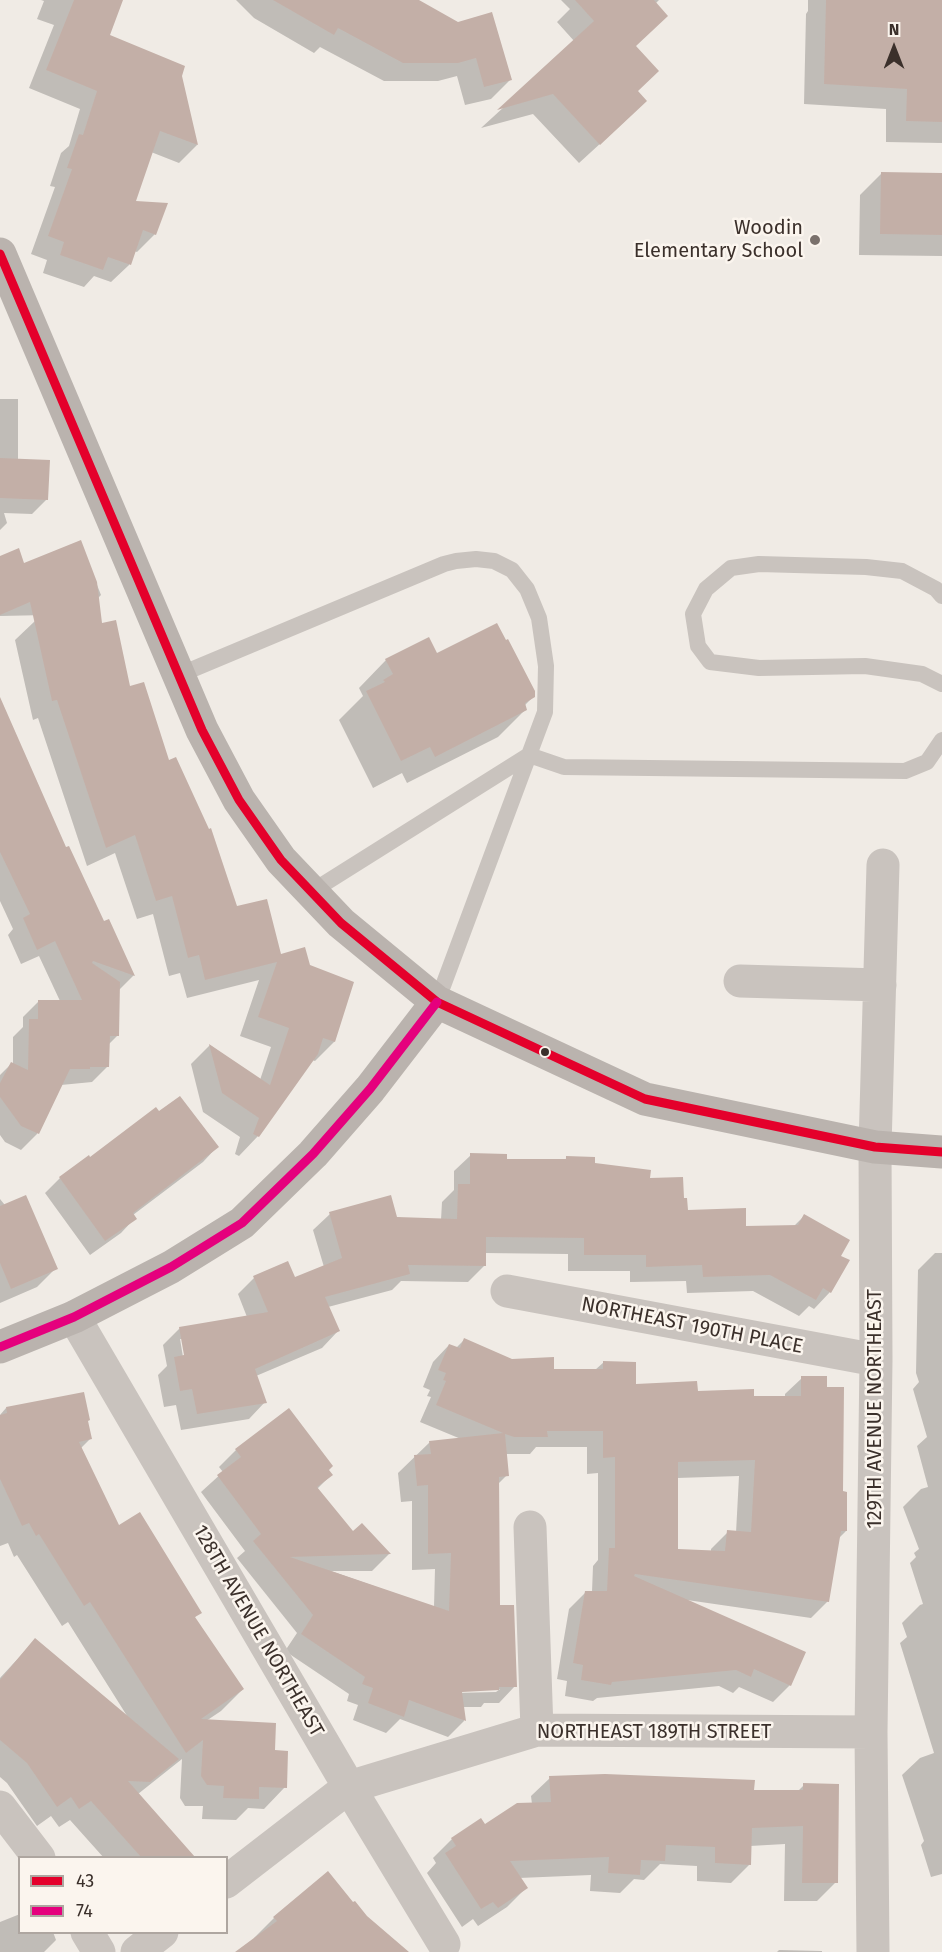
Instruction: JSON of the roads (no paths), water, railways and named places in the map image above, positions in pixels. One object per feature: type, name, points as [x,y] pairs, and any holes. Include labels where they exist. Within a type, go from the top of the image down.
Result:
[{"type":"main road","points":[[0,254],[202,730],[239,800],[281,860],[341,923],[437,1002],[645,1099],[875,1147],[942,1152]]},
{"type":"main road","points":[[0,1347],[74,1317],[171,1267],[242,1223],[313,1154],[370,1089],[437,1002]]},
{"type":"street","name":"129TH AVENUE NORTHEAST","points":[[873,1952],[871,1732],[876,1360],[875,1147],[883,865]]},
{"type":"street","points":[[740,981],[880,985]]},
{"type":"street","name":"NORTHEAST 190TH PLACE","points":[[507,1291],[876,1360]]},
{"type":"street","name":"128TH AVENUE NORTHEAST","points":[[74,1317],[349,1787],[444,1944]]},
{"type":"street","points":[[530,1527],[537,1730]]},
{"type":"street","name":"NORTHEAST 189TH STREET","points":[[228,1880],[349,1787],[537,1730],[871,1732]]},
{"type":"street","points":[[0,1807],[38,1856]]},
{"type":"street","points":[[88,1934],[99,1952]]},
{"type":"street","points":[[137,1952],[160,1934]]},
{"type":"lane","points":[[179,675],[456,561],[476,559],[494,561],[512,570],[527,589],[539,618],[546,666],[545,711],[437,1002]]},
{"type":"lane","points":[[942,596],[936,589],[902,571],[866,567],[759,564],[731,568],[706,589],[693,614],[698,646],[710,662],[759,668],[865,666],[922,674],[942,684]]},
{"type":"lane","points":[[529,755],[564,767],[904,771],[927,762],[942,740]]},
{"type":"lane","points":[[311,892],[529,755]]},
{"type":"place","name":"Woodin Elementary School","points":[[815,240]]}]
